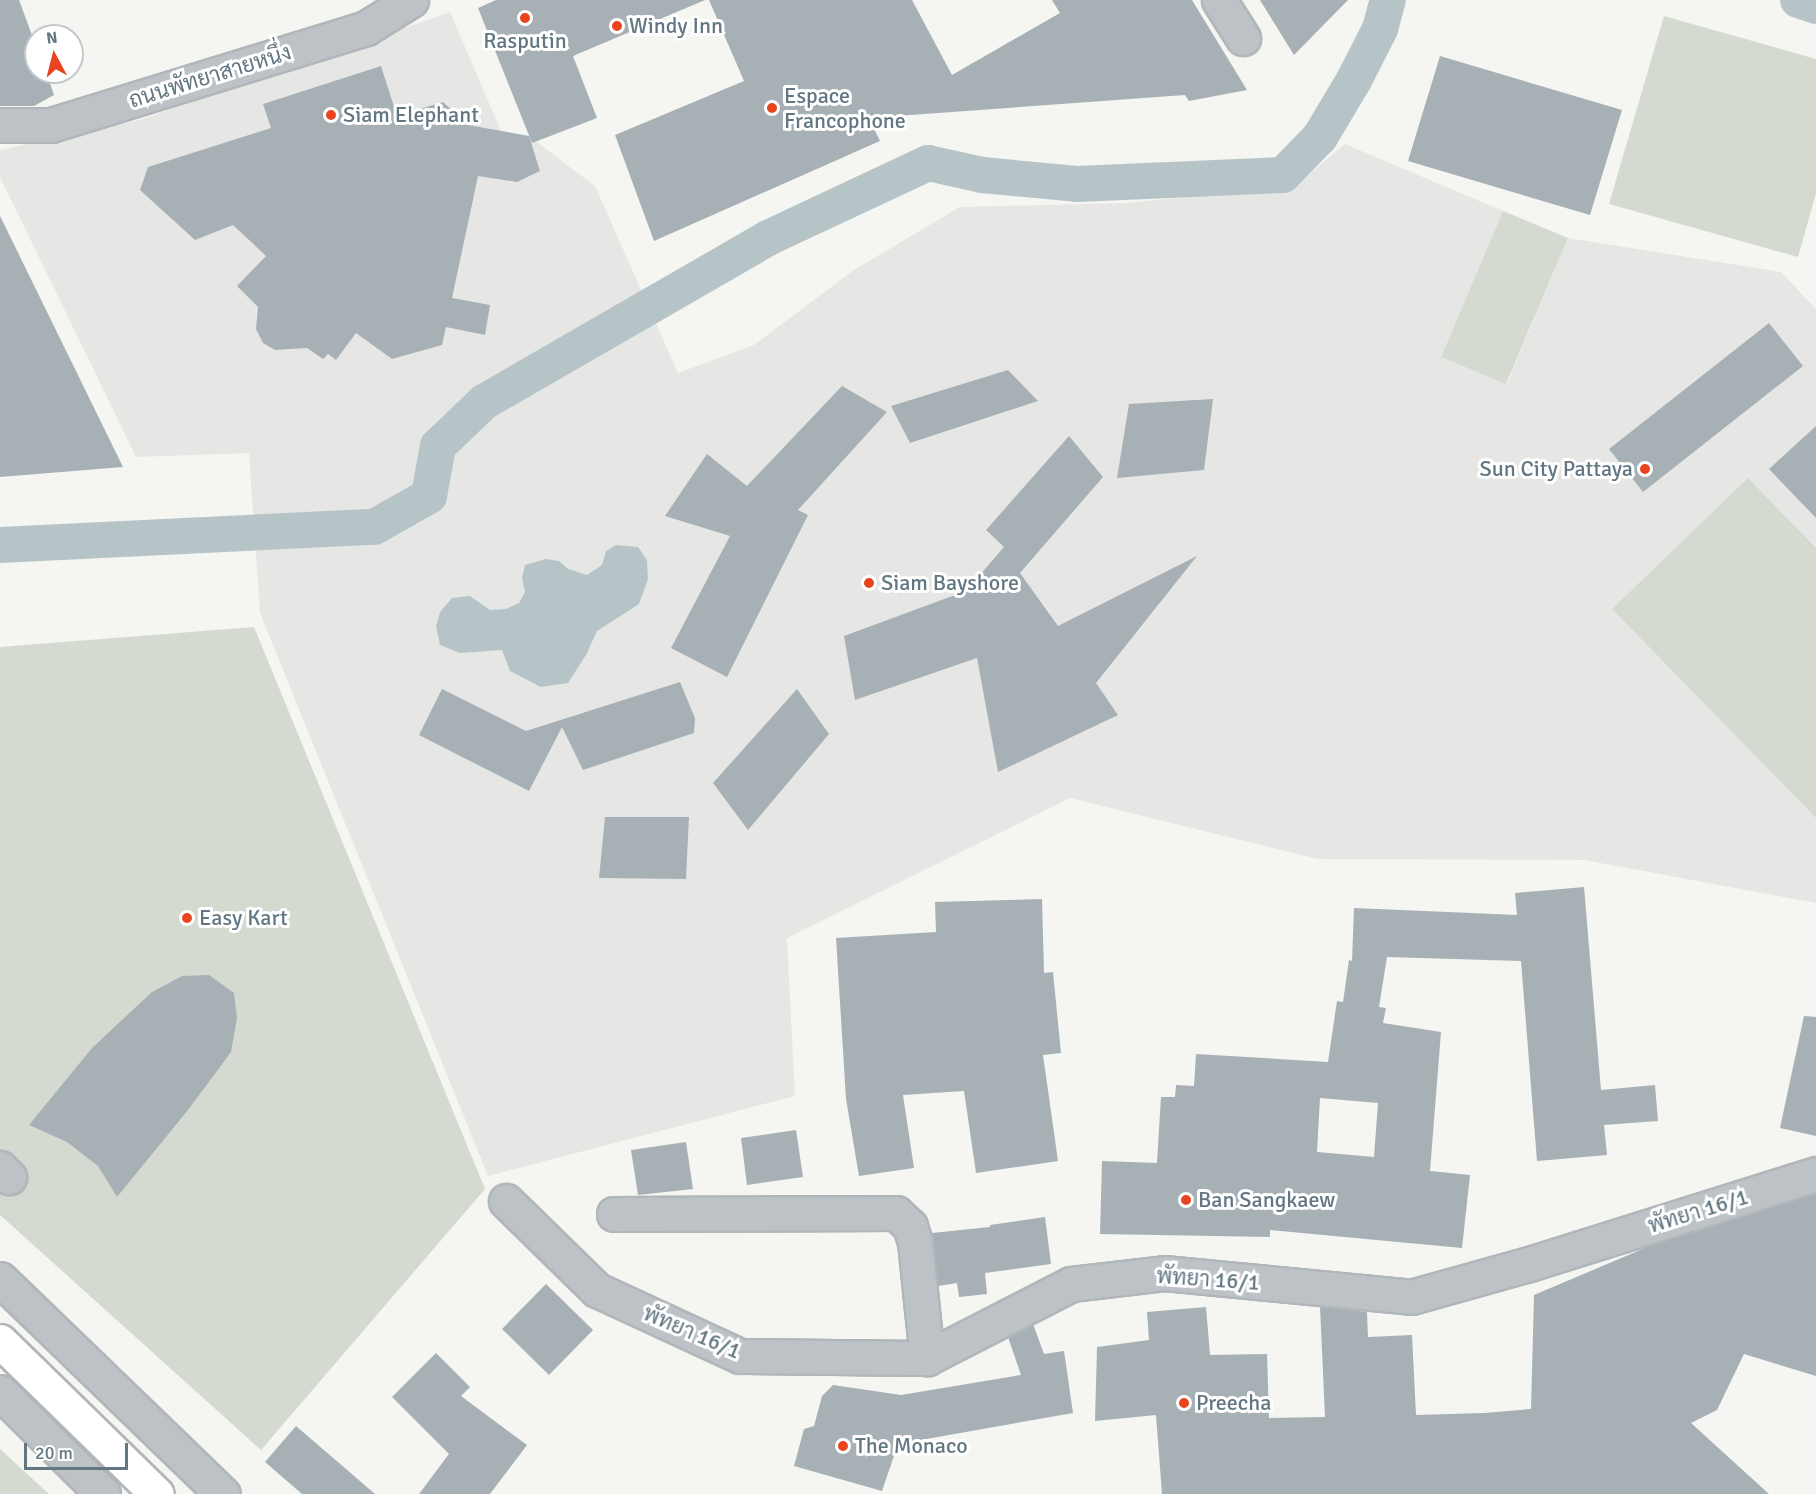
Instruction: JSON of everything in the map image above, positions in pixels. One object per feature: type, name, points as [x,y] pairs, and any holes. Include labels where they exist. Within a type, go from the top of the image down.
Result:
[{"type":"main road","points":[[0,1341],[157,1494]]},
{"type":"street","name":"ถนนพัทยาสายหนึ่ง","points":[[0,125],[51,125],[366,28],[411,0]]},
{"type":"street","points":[[1219,0],[1243,38]]},
{"type":"street","name":"พัทยา 16/1","points":[[506,1201],[597,1290],[740,1356],[927,1358],[1071,1284],[1164,1273],[1411,1297],[1529,1264],[1816,1174]]},
{"type":"street","points":[[614,1214],[896,1213],[910,1226],[915,1242],[927,1358]]},
{"type":"street","points":[[0,1279],[223,1494]]},
{"type":"street","points":[[0,1392],[103,1494]]},
{"type":"shaded area","name":"Siam Bayshore","points":[[450,12],[501,131],[529,136],[595,186],[678,373],[754,345],[854,270],[960,207],[1127,203],[1295,186],[1345,144],[1503,211],[1441,357],[1507,384],[1568,238],[1781,272],[1816,309],[1816,903],[1584,860],[1318,859],[1070,798],[787,938],[795,1096],[488,1176],[260,613],[249,453],[136,457],[0,177],[0,150],[143,119]]},
{"type":"shaded area","points":[[1664,16],[1816,59],[1816,193],[1798,257],[1609,204]]},
{"type":"shaded area","points":[[1503,211],[1568,238],[1506,384],[1441,357]]},
{"type":"shaded area","points":[[1748,478],[1816,548],[1816,818],[1612,609]]},
{"type":"shaded area","points":[[616,545],[638,547],[647,560],[648,579],[639,604],[597,631],[586,655],[568,683],[541,687],[510,671],[502,650],[460,653],[440,645],[436,626],[440,612],[452,598],[470,596],[490,610],[506,609],[519,603],[525,592],[522,578],[525,565],[546,559],[559,561],[568,569],[587,575],[602,565],[606,551]]},
{"type":"shaded area","name":"Easy Kart","points":[[254,627],[485,1189],[261,1450],[0,1215],[0,647]]},
{"type":"shaded area","points":[[0,1449],[49,1494],[0,1494]]},
{"type":"building","points":[[0,0],[19,0],[28,24],[24,24],[24,84],[50,84],[54,95],[34,106],[0,106]]},
{"type":"building","points":[[496,0],[705,0],[573,56],[597,118],[532,143],[478,8]]},
{"type":"building","points":[[709,0],[912,0],[952,75],[1060,13],[1052,0],[1192,0],[1247,90],[1189,101],[1185,95],[869,118],[880,141],[654,241],[615,135],[744,81]]},
{"type":"building","points":[[1260,0],[1348,0],[1294,55]]},
{"type":"building","points":[[1440,56],[1622,110],[1590,215],[1408,161]]},
{"type":"building","points":[[381,66],[397,116],[443,102],[468,125],[529,136],[540,171],[517,182],[478,176],[452,298],[490,305],[485,335],[446,327],[442,345],[392,359],[356,333],[336,360],[328,354],[323,359],[307,348],[275,350],[263,343],[256,329],[258,307],[237,286],[266,256],[233,225],[195,240],[140,190],[148,167],[271,128],[263,104]]},
{"type":"building","points":[[0,216],[123,467],[0,477]]},
{"type":"building","points":[[1769,323],[1803,366],[1643,492],[1609,449]]},
{"type":"building","points":[[1008,370],[1038,401],[910,443],[891,406]]},
{"type":"building","points":[[842,386],[887,412],[798,510],[808,515],[727,677],[671,648],[730,536],[665,516],[707,454],[747,486]]},
{"type":"building","points":[[1213,399],[1204,470],[1117,478],[1129,404]]},
{"type":"building","points":[[1816,426],[1816,518],[1769,469]]},
{"type":"building","points":[[1069,436],[1103,477],[1020,573],[1058,626],[1197,556],[1096,683],[1118,715],[998,772],[977,658],[855,700],[844,636],[966,591],[1004,547],[986,530]]},
{"type":"building","points":[[680,682],[695,718],[694,733],[583,770],[562,727],[529,791],[419,735],[442,689],[526,731]]},
{"type":"building","points":[[797,689],[829,734],[748,830],[713,783]]},
{"type":"building","points":[[605,817],[689,817],[686,879],[599,878]]},
{"type":"building","points":[[1584,887],[1601,1090],[1655,1085],[1658,1121],[1604,1125],[1607,1155],[1537,1161],[1521,961],[1387,957],[1379,1007],[1386,1008],[1383,1023],[1441,1032],[1430,1171],[1470,1175],[1462,1248],[1270,1230],[1270,1237],[1100,1234],[1102,1161],[1157,1163],[1161,1097],[1175,1097],[1176,1085],[1194,1086],[1196,1054],[1328,1062],[1337,1001],[1343,1002],[1349,960],[1352,961],[1354,908],[1517,915],[1515,893]],"holes":[[[1320,1098],[1378,1103],[1374,1157],[1317,1152]]]},
{"type":"building","points":[[1042,899],[1044,973],[1053,972],[1061,1053],[1043,1055],[1058,1161],[976,1173],[964,1091],[903,1095],[914,1168],[859,1176],[846,1099],[836,938],[936,932],[935,902]]},
{"type":"building","points":[[209,975],[234,993],[237,1018],[231,1052],[188,1110],[117,1197],[98,1166],[67,1142],[29,1125],[92,1048],[152,992],[182,976]]},
{"type":"building","points":[[1804,1016],[1816,1017],[1816,1136],[1780,1128]]},
{"type":"building","points":[[796,1130],[803,1177],[747,1185],[741,1138]]},
{"type":"building","points":[[686,1142],[693,1189],[638,1195],[631,1150]]},
{"type":"building","points":[[1816,1194],[1816,1376],[1744,1354],[1717,1410],[1691,1423],[1769,1494],[1162,1494],[1156,1415],[1095,1421],[1097,1347],[1149,1340],[1147,1312],[1206,1307],[1210,1355],[1267,1354],[1269,1418],[1325,1417],[1320,1307],[1367,1312],[1368,1337],[1412,1335],[1416,1415],[1531,1409],[1534,1295],[1652,1245]]},
{"type":"building","points":[[1045,1217],[1051,1264],[985,1273],[987,1294],[959,1297],[957,1283],[938,1286],[932,1233],[990,1227],[990,1225]]},
{"type":"building","points":[[546,1284],[593,1330],[549,1375],[502,1329]]},
{"type":"building","points":[[1033,1324],[1044,1354],[1064,1351],[1073,1413],[898,1444],[882,1491],[794,1466],[804,1429],[814,1426],[822,1396],[833,1385],[901,1395],[1021,1375],[1008,1337]]},
{"type":"building","points":[[436,1353],[470,1387],[461,1396],[527,1445],[490,1494],[419,1494],[449,1454],[392,1397]]},
{"type":"building","points":[[296,1426],[375,1494],[302,1494],[265,1462]]},
{"type":"waterway","points":[[0,545],[374,527],[429,496],[438,446],[484,402],[768,238],[928,163],[982,175],[1077,184],[1283,175],[1320,137],[1354,80],[1380,29],[1388,0]]},
{"type":"waterway","points":[[1798,0],[1816,6]]},
{"type":"place","name":"Rasputin","points":[[525,18]]},
{"type":"place","name":"Windy Inn","points":[[617,26]]},
{"type":"place","name":"Espace Francophone","points":[[772,108]]},
{"type":"place","name":"Siam Elephant","points":[[331,115]]},
{"type":"place","name":"Sun City Pattaya","points":[[1645,469]]},
{"type":"place","name":"Siam Bayshore","points":[[869,583]]},
{"type":"place","name":"Easy Kart","points":[[187,918]]},
{"type":"place","name":"Ban Sangkaew","points":[[1186,1200]]},
{"type":"place","name":"Preecha","points":[[1184,1403]]},
{"type":"place","name":"The Monaco","points":[[843,1446]]}]
